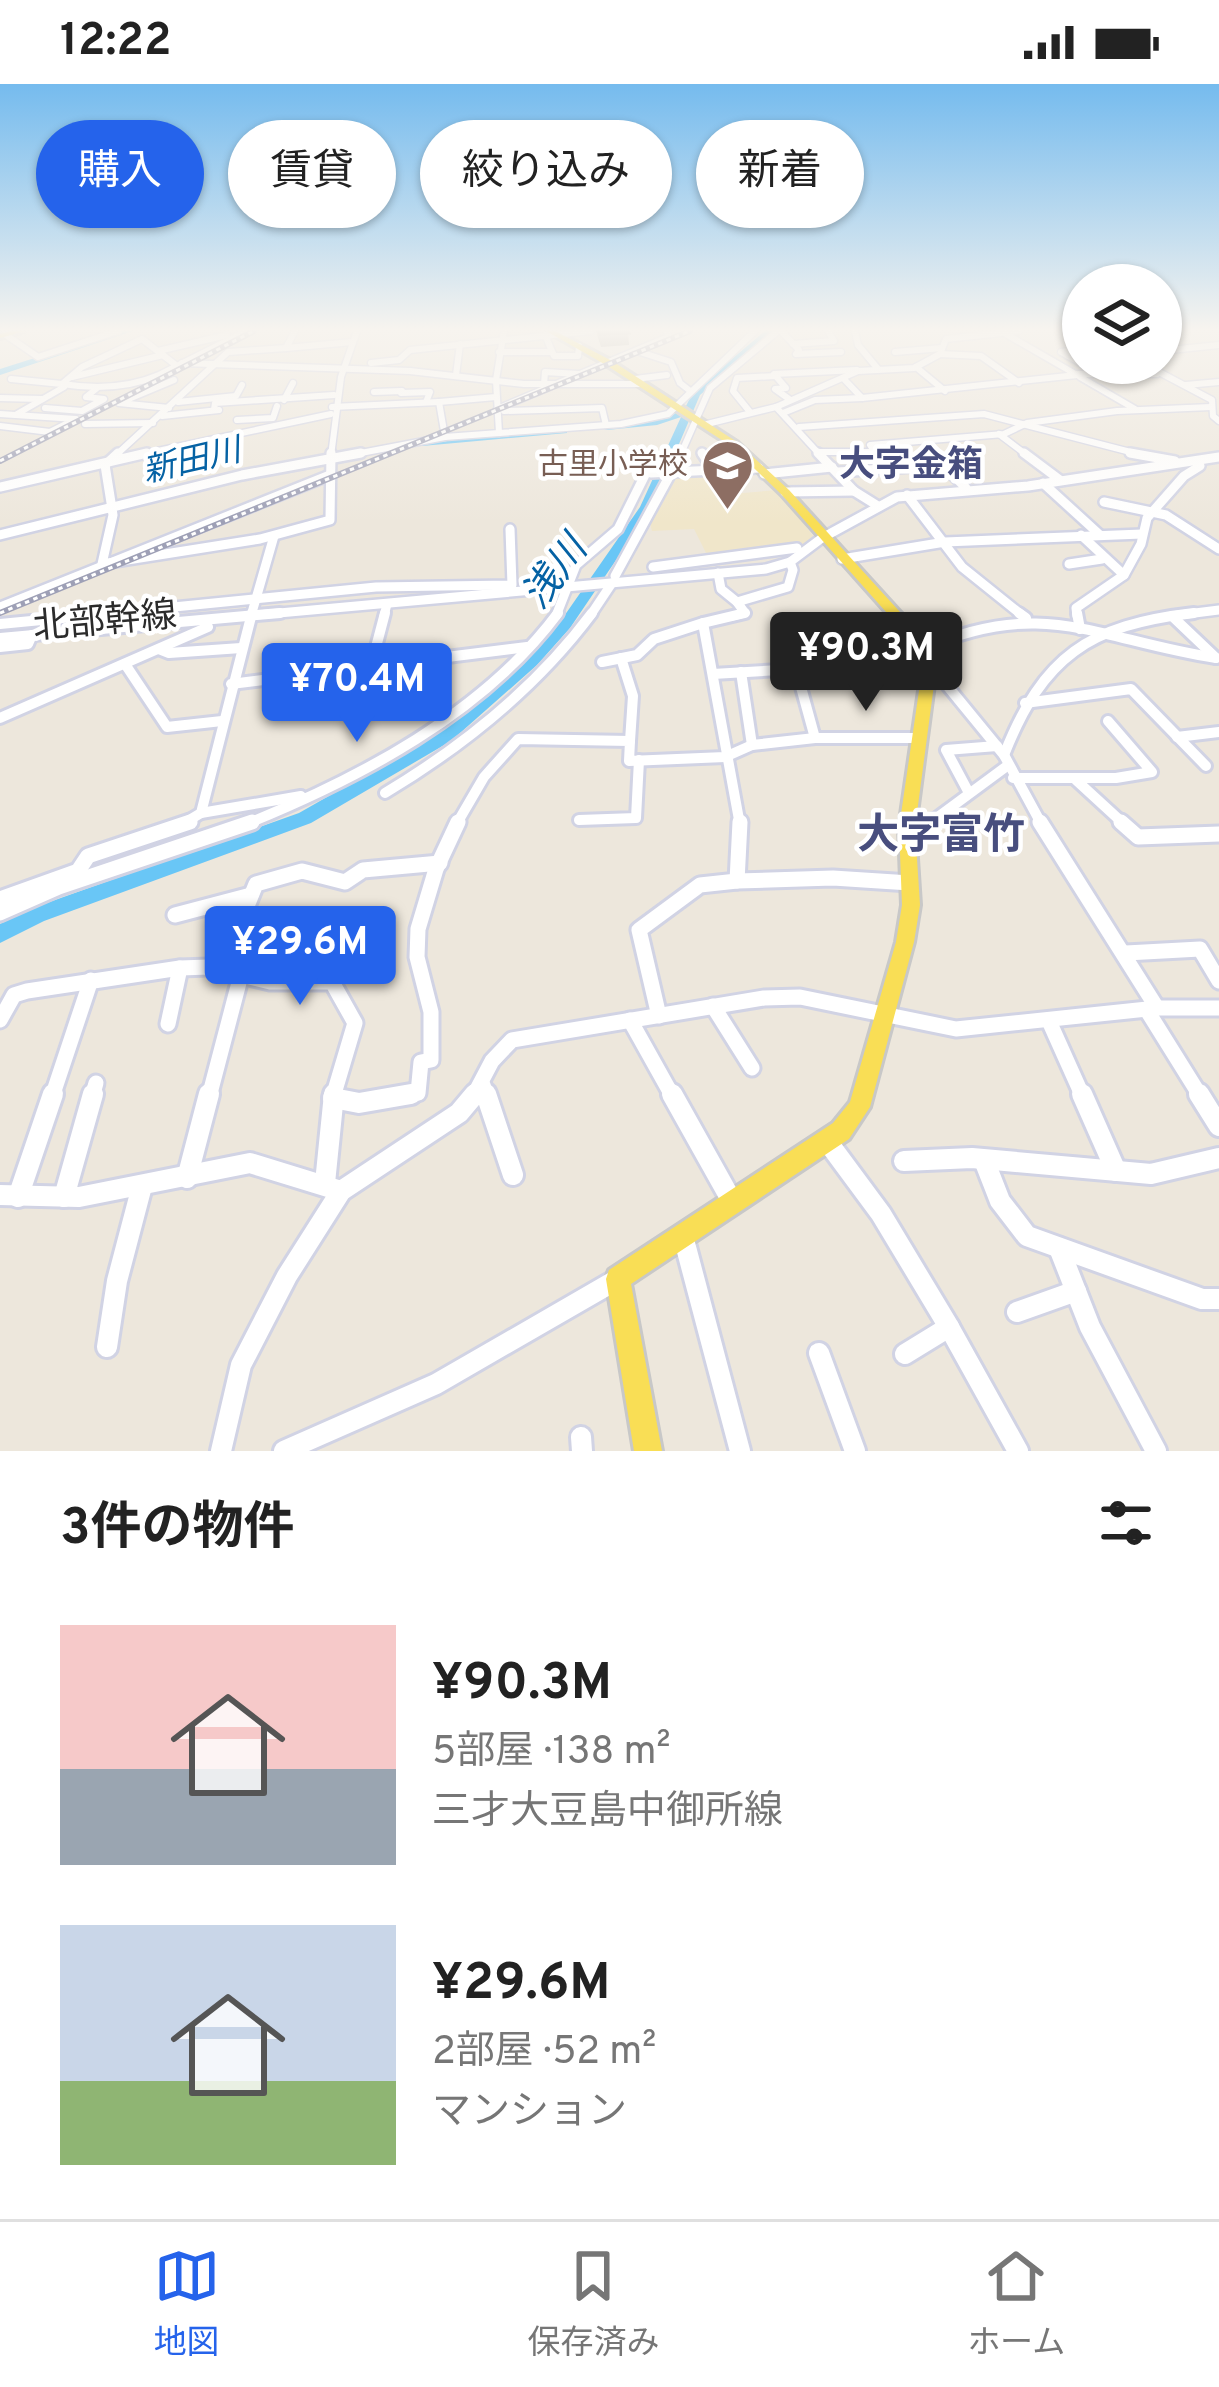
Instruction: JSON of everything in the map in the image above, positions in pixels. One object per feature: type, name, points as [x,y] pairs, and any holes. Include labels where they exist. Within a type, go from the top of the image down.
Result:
[{"type":"main road","points":[[648,1451],[617,1279],[827,1141],[859,1107],[905,942],[908,838],[926,654],[842,560],[809,544],[785,492],[698,419],[659,395]]},
{"type":"street","points":[[0,425],[49,395]]},
{"type":"street","points":[[29,407],[82,411],[104,399],[89,395]]},
{"type":"street","points":[[133,395],[119,403],[174,405],[237,395]]},
{"type":"street","points":[[185,395],[106,465],[112,511],[102,564],[274,536],[330,520],[334,395]]},
{"type":"street","points":[[237,420],[273,418],[285,395]]},
{"type":"street","points":[[85,424],[157,420],[329,395]]},
{"type":"street","points":[[369,405],[372,395]]},
{"type":"street","points":[[397,404],[400,395]]},
{"type":"street","points":[[426,402],[429,395]]},
{"type":"street","points":[[0,487],[332,410],[439,402],[471,395]]},
{"type":"street","points":[[496,395],[499,433]]},
{"type":"street","points":[[497,410],[532,395]]},
{"type":"street","points":[[578,395],[578,407]]},
{"type":"street","points":[[0,539],[445,437],[668,414],[685,395]]},
{"type":"street","points":[[385,793],[424,774],[517,697],[578,633],[670,474],[707,395]]},
{"type":"street","points":[[736,395],[750,412]]},
{"type":"street","points":[[783,395],[789,399]]},
{"type":"street","points":[[780,410],[800,395]]},
{"type":"street","points":[[859,395],[862,398]]},
{"type":"street","points":[[698,419],[780,410],[815,400],[904,395]]},
{"type":"street","points":[[930,395],[938,400]]},
{"type":"street","points":[[1110,395],[1136,410]]},
{"type":"street","points":[[1202,395],[1212,400],[1219,421]]},
{"type":"street","points":[[0,398],[43,399]]},
{"type":"street","points":[[439,402],[445,437]]},
{"type":"street","points":[[122,423],[140,406]]},
{"type":"street","points":[[949,406],[958,413]]},
{"type":"street","points":[[497,410],[602,407],[606,424]]},
{"type":"street","points":[[886,468],[870,445],[999,434],[1027,423],[1136,410],[1211,407]]},
{"type":"street","points":[[780,410],[854,491],[878,506]]},
{"type":"street","points":[[799,427],[958,413],[1027,423],[1105,448],[1183,464]]},
{"type":"street","points":[[0,414],[76,419],[50,432],[0,425]]},
{"type":"street","points":[[999,434],[1060,480]]},
{"type":"street","points":[[0,607],[330,463],[415,449]]},
{"type":"street","points":[[820,452],[874,452]]},
{"type":"street","points":[[706,455],[714,472]]},
{"type":"street","points":[[716,570],[782,559],[878,506],[908,495],[1043,483],[1219,458]]},
{"type":"street","points":[[1086,639],[1077,623],[1078,605],[1124,575],[1155,510],[1204,460]]},
{"type":"street","points":[[0,899],[203,840],[323,791],[434,728],[475,698],[529,646],[561,607],[574,584],[578,562],[606,544],[649,473],[943,465],[966,488]]},
{"type":"street","points":[[1043,483],[1100,535]]},
{"type":"street","points":[[785,492],[854,491]]},
{"type":"street","points":[[908,495],[967,572],[1026,618]]},
{"type":"street","points":[[1104,502],[1155,510],[1203,534],[1219,549]]},
{"type":"street","points":[[0,636],[224,603],[252,608],[512,585],[510,530]]},
{"type":"street","points":[[842,560],[945,542],[1142,534]]},
{"type":"street","points":[[1081,535],[1124,575]]},
{"type":"street","points":[[0,913],[33,891],[78,871],[88,856],[195,820],[201,813],[231,684],[274,536]]},
{"type":"street","points":[[610,580],[790,562],[809,544]]},
{"type":"street","points":[[653,567],[809,544]]},
{"type":"street","points":[[602,662],[637,655],[654,639],[745,613],[721,589],[709,556]]},
{"type":"street","points":[[1070,564],[1102,559]]},
{"type":"street","points":[[737,602],[788,586],[794,570],[790,562]]},
{"type":"street","name":"北部幹線","points":[[36,628],[610,580]]},
{"type":"street","points":[[371,666],[390,596]]},
{"type":"street","points":[[908,838],[1005,761],[1025,703],[1046,671],[1086,639],[1102,631],[1219,610]]},
{"type":"street","points":[[1173,617],[1217,659]]},
{"type":"street","points":[[713,674],[838,666],[825,627],[898,618]]},
{"type":"street","points":[[1217,659],[1174,653],[1077,623],[1026,618],[960,631],[926,654],[1005,761],[1126,953],[1219,1126]]},
{"type":"street","points":[[704,623],[740,820],[736,881]]},
{"type":"street","points":[[0,718],[208,627]]},
{"type":"street","points":[[0,636],[28,644],[36,628]]},
{"type":"street","points":[[1202,645],[1219,643]]},
{"type":"street","points":[[231,684],[529,646]]},
{"type":"street","points":[[159,649],[170,653],[241,647]]},
{"type":"street","points":[[621,658],[633,696],[629,760],[725,757],[752,745],[814,738],[916,739]]},
{"type":"street","points":[[125,664],[167,727],[222,721]]},
{"type":"street","points":[[796,669],[814,738]]},
{"type":"street","points":[[741,672],[752,745]]},
{"type":"street","points":[[1025,703],[1131,689],[1206,766]]},
{"type":"street","points":[[969,793],[946,750],[1076,780],[1152,772],[1108,721]]},
{"type":"street","points":[[1177,737],[1219,732]]},
{"type":"street","points":[[333,1098],[359,1103],[418,1093],[421,1062],[431,1060],[431,1015],[416,949],[440,863],[460,813],[503,749],[518,740],[630,741]]},
{"type":"street","points":[[579,820],[636,818],[639,760]]},
{"type":"street","points":[[1076,780],[1138,837],[1219,833]]},
{"type":"street","points":[[201,813],[323,791]]},
{"type":"street","points":[[224,965],[256,884],[302,871],[345,883],[363,870],[440,863]]},
{"type":"street","points":[[659,1016],[638,930],[700,885],[833,878],[910,883]]},
{"type":"street","points":[[175,915],[251,895]]},
{"type":"street","points":[[1126,953],[1200,949],[1219,980]]},
{"type":"street","points":[[0,1020],[7,997],[91,980],[237,965],[242,975],[187,1178]]},
{"type":"street","points":[[167,1024],[180,968]]},
{"type":"street","points":[[221,1451],[241,1365],[333,1187],[333,1098],[355,1023],[332,982],[270,982],[242,975]]},
{"type":"street","points":[[91,980],[9,1196],[64,1197],[250,1163],[333,1187],[459,1113],[483,1085],[492,1061],[512,1040],[713,1006],[800,997],[956,1029],[1219,1008]]},
{"type":"street","points":[[713,1006],[752,1069]]},
{"type":"street","points":[[630,1020],[733,1203]]},
{"type":"street","points":[[1048,1021],[1116,1171]]},
{"type":"street","points":[[64,1197],[96,1083]]},
{"type":"street","points":[[483,1085],[513,1175]]},
{"type":"street","points":[[827,1141],[881,1214],[1018,1451]]},
{"type":"street","points":[[904,1161],[984,1160],[1150,1174],[1219,1158]]},
{"type":"street","points":[[984,1160],[1013,1225],[1027,1236],[1202,1299],[1219,1299]]},
{"type":"street","points":[[107,1348],[117,1281],[142,1186]]},
{"type":"street","points":[[683,1236],[740,1451]]},
{"type":"street","points":[[1059,1248],[1101,1350],[1156,1451]]},
{"type":"street","points":[[284,1451],[436,1384],[617,1279]]},
{"type":"street","points":[[1017,1312],[1076,1291]]},
{"type":"street","points":[[905,1354],[949,1328]]},
{"type":"street","points":[[819,1353],[855,1451]]},
{"type":"shaded area","name":"古里小学校","points":[[706,475],[719,495],[778,490],[814,537],[804,545],[706,553],[694,529],[652,531],[650,522],[674,477]]},
{"type":"waterway","name":"浅川","points":[[0,934],[37,915],[305,818],[445,737],[532,662],[565,625],[646,507],[696,395]]},
{"type":"waterway","name":"新田川","points":[[607,427],[657,422],[684,413]]},
{"type":"waterway","name":"新田川","points":[[422,443],[564,431]]},
{"type":"railway","points":[[0,461],[129,395]]},
{"type":"railway","points":[[0,613],[534,395]]},
{"type":"place","name":"古里小学校","points":[[727,512]]},
{"type":"district","name":"大字金箱","points":[[911,467]]},
{"type":"district","name":"大字富竹","points":[[941,837]]}]
